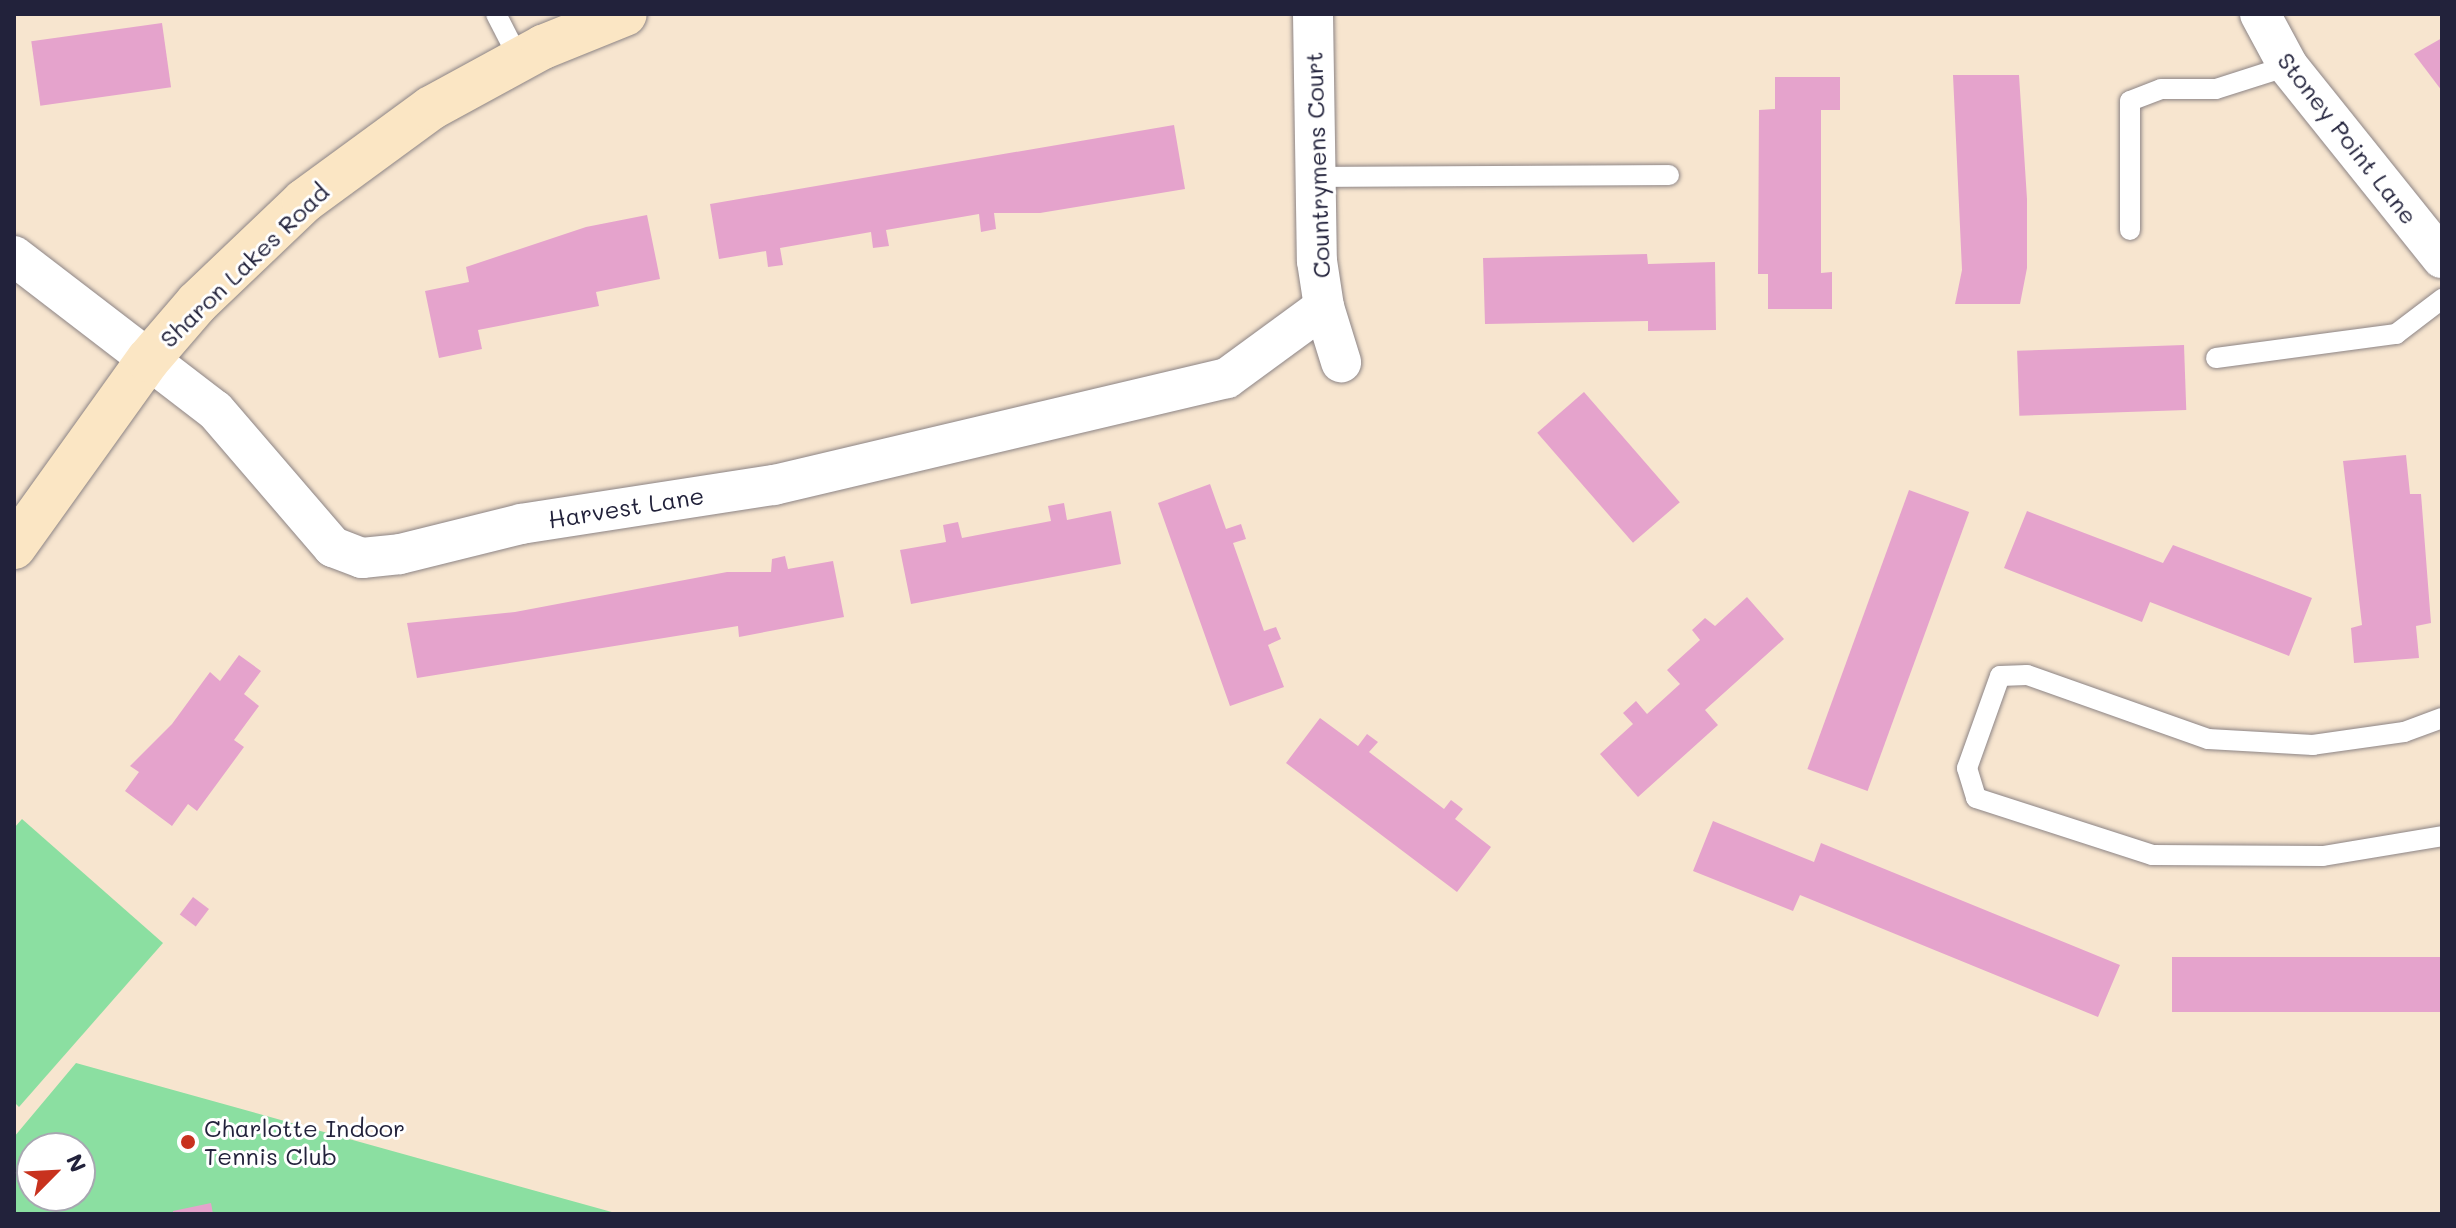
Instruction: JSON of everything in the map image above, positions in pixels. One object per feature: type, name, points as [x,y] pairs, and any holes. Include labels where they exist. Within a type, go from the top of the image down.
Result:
[{"type":"street","name":"Sharon Lakes Road","points":[[14,547],[148,360],[197,303],[304,201],[387,136],[519,59],[625,14]]},
{"type":"street","name":"Countrymens Court","points":[[1313,14],[1316,177],[1324,307],[1341,362]]},
{"type":"street","name":"Stoney Point Lane","points":[[2260,14],[2288,66],[2442,258]]},
{"type":"street","name":"Harvest Lane","points":[[14,256],[215,410],[333,547],[362,558],[400,554],[521,524],[805,479],[1227,378],[1324,307]]},
{"type":"lane","points":[[496,14],[519,59]]},
{"type":"lane","points":[[2130,230],[2130,101],[2161,89],[2216,89],[2288,66]]},
{"type":"lane","points":[[1316,177],[1669,175]]},
{"type":"lane","points":[[2216,358],[2396,334],[2442,299]]},
{"type":"lane","points":[[2442,718],[2404,732],[2313,745],[2208,739],[2027,675],[2000,676],[1967,768],[1976,798],[2152,855],[2323,856],[2442,836]]},
{"type":"green space","points":[[22,819],[163,943],[19,1107],[14,1102],[14,828]]},
{"type":"green space","name":"Charlotte Indoor Tennis Club","points":[[76,1063],[619,1214],[14,1214],[16,1135],[16,1212],[96,1212],[96,1132],[18,1132]]},
{"type":"building","points":[[162,23],[171,87],[40,106],[31,41]]},
{"type":"building","points":[[2442,38],[2442,91],[2414,54]]},
{"type":"building","points":[[1953,75],[2019,75],[2027,199],[2027,268],[2020,304],[1955,304],[1962,270]]},
{"type":"building","points":[[1775,77],[1840,77],[1840,110],[1821,110],[1821,273],[1832,272],[1832,309],[1768,309],[1768,274],[1758,274],[1759,110],[1775,109]]},
{"type":"building","points":[[1174,125],[1185,189],[1040,213],[994,213],[996,229],[981,232],[979,214],[886,230],[889,246],[873,248],[871,232],[780,248],[783,265],[768,267],[766,251],[719,259],[710,204]]},
{"type":"building","points":[[647,215],[660,279],[596,292],[599,306],[478,330],[482,349],[439,358],[425,291],[469,282],[466,267],[586,227]]},
{"type":"building","points":[[1647,254],[1648,264],[1715,262],[1716,330],[1648,331],[1648,321],[1485,324],[1483,258]]},
{"type":"building","points":[[2184,345],[2186,410],[2019,416],[2017,351]]},
{"type":"building","points":[[1584,392],[1680,502],[1633,543],[1537,433]]},
{"type":"building","points":[[2406,455],[2410,494],[2421,494],[2431,623],[2416,626],[2419,658],[2354,663],[2351,628],[2362,625],[2343,461]]},
{"type":"building","points":[[1210,484],[1226,529],[1241,524],[1246,539],[1233,543],[1264,631],[1276,627],[1281,639],[1268,645],[1284,687],[1230,706],[1158,503]]},
{"type":"building","points":[[1909,490],[1969,512],[1868,791],[1807,769]]},
{"type":"building","points":[[1064,503],[1067,520],[1111,511],[1121,564],[911,604],[900,550],[946,542],[943,525],[958,522],[962,538],[1051,521],[1048,506]]},
{"type":"building","points":[[2027,511],[2163,563],[2173,545],[2312,598],[2289,656],[2150,602],[2142,622],[2004,568]]},
{"type":"building","points":[[785,556],[788,569],[833,561],[844,617],[739,637],[738,626],[417,678],[407,623],[515,612],[727,572],[771,572],[772,559]]},
{"type":"building","points":[[1747,597],[1784,639],[1705,710],[1718,725],[1638,797],[1600,754],[1633,724],[1623,713],[1636,701],[1647,714],[1680,684],[1667,670],[1700,640],[1692,630],[1705,618],[1715,626]]},
{"type":"building","points":[[239,655],[261,671],[244,694],[259,706],[234,740],[244,747],[197,811],[188,804],[172,826],[125,791],[139,772],[130,766],[172,724],[210,672],[220,681]]},
{"type":"building","points":[[1320,718],[1358,746],[1367,734],[1378,742],[1369,752],[1444,809],[1451,800],[1463,809],[1455,819],[1491,847],[1457,892],[1286,763]]},
{"type":"building","points":[[1713,821],[1814,862],[1821,843],[2120,965],[2098,1017],[1800,895],[1793,911],[1693,871]]},
{"type":"building","points":[[193,897],[209,909],[196,927],[180,915]]},
{"type":"building","points":[[2172,957],[2442,957],[2442,1012],[2172,1012]]},
{"type":"building","points":[[211,1203],[213,1214],[173,1214],[173,1211]]},
{"type":"place","name":"Charlotte Indoor Tennis Club","points":[[188,1142]]}]
